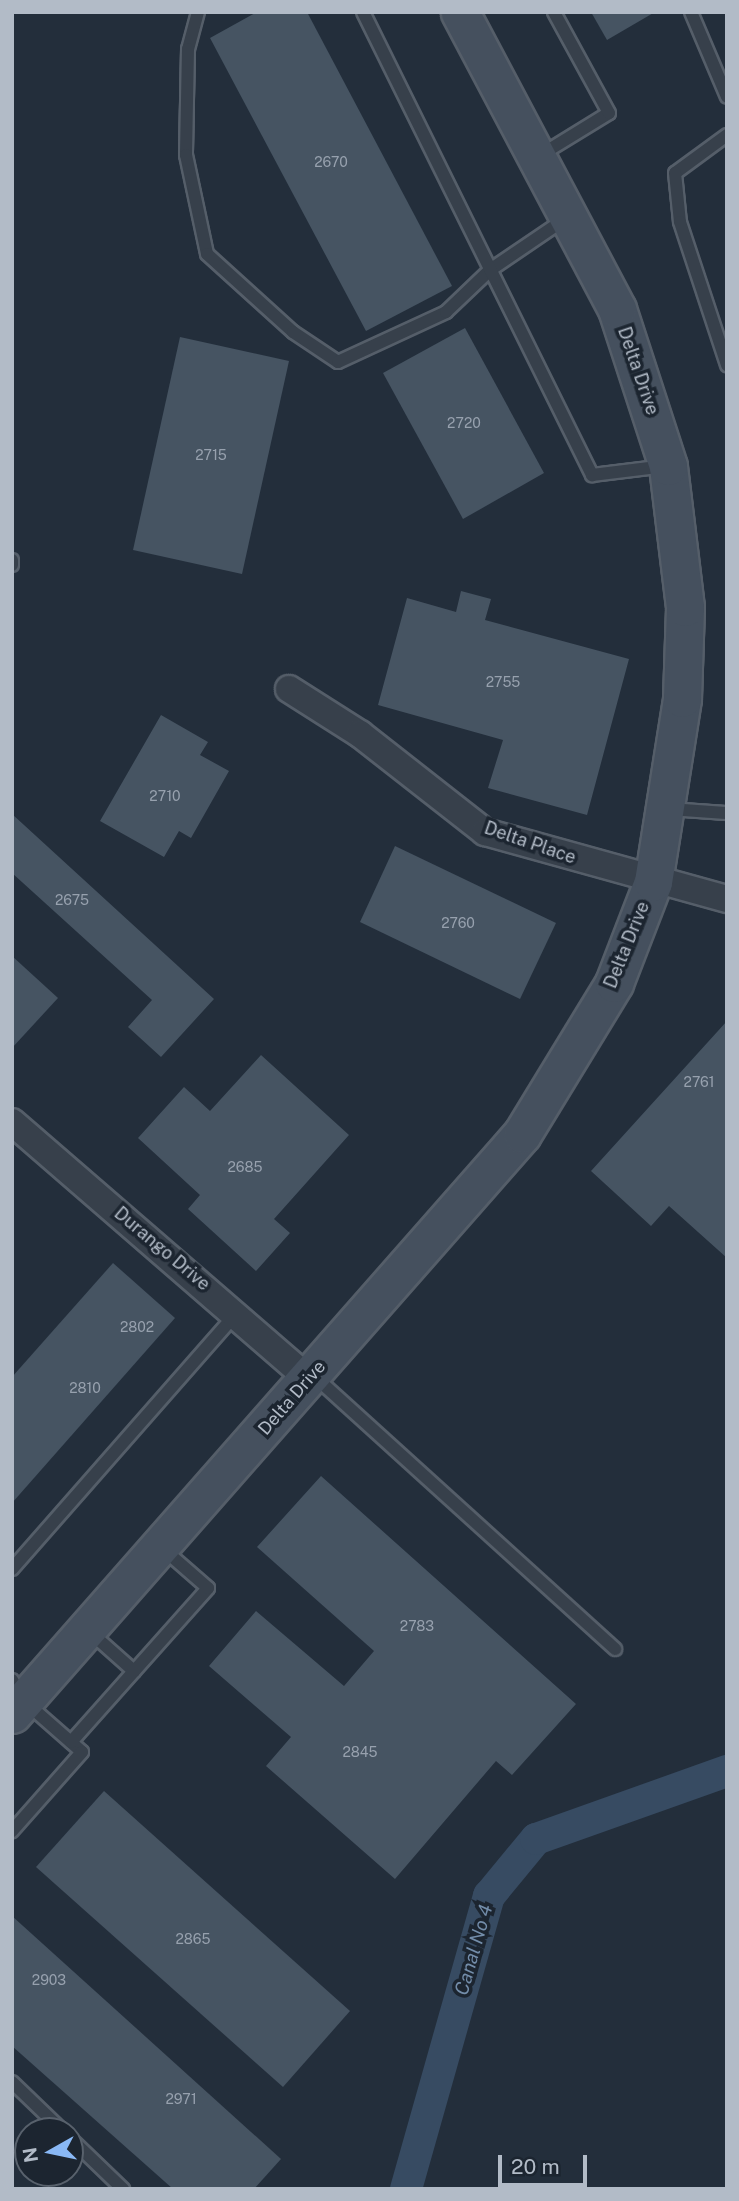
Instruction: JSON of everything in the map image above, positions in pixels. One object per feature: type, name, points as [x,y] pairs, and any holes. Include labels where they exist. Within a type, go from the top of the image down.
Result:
[{"type":"main road","name":"Delta Drive","points":[[16,1698],[88,1629],[522,1134],[614,983],[653,882],[668,809],[682,698],[685,607],[668,466],[617,309],[571,215],[460,12]]},
{"type":"street","name":"Delta Place","points":[[289,689],[360,734],[485,832],[653,882],[727,899]]},
{"type":"street","name":"Durango Drive","points":[[12,1122],[311,1377]]},
{"type":"lane","points":[[198,12],[188,48],[186,155],[207,254],[293,332],[338,362],[446,312],[490,270],[571,215]]},
{"type":"lane","points":[[363,12],[592,475],[668,466]]},
{"type":"lane","points":[[539,156],[609,113],[554,12]]},
{"type":"lane","points":[[691,12],[727,96]]},
{"type":"lane","points":[[727,135],[708,153],[675,173],[680,222],[727,365]]},
{"type":"lane","points":[[12,560],[12,565]]},
{"type":"lane","points":[[668,809],[727,813]]},
{"type":"lane","points":[[12,1569],[237,1312]]},
{"type":"lane","points":[[311,1377],[615,1649]]},
{"type":"lane","points":[[71,1742],[208,1588],[161,1546]]},
{"type":"lane","points":[[88,1629],[134,1671]]},
{"type":"lane","points":[[12,1831],[82,1752],[16,1698]]},
{"type":"lane","points":[[12,2082],[48,2117]]},
{"type":"lane","points":[[84,2151],[123,2189]]},
{"type":"building","points":[[257,12],[307,12],[452,286],[366,331],[210,38]]},
{"type":"building","points":[[591,12],[655,12],[607,40]]},
{"type":"building","points":[[465,328],[544,473],[463,519],[383,373]]},
{"type":"building","points":[[180,337],[289,361],[242,574],[133,550]]},
{"type":"building","points":[[461,591],[491,599],[485,620],[629,659],[587,815],[488,788],[503,740],[378,705],[407,598],[456,612]]},
{"type":"building","points":[[161,715],[208,742],[200,755],[229,771],[191,838],[179,831],[164,857],[100,821]]},
{"type":"building","points":[[12,814],[214,999],[161,1057],[128,1027],[152,1000],[12,873]]},
{"type":"building","points":[[395,846],[556,923],[520,999],[360,922]]},
{"type":"building","points":[[12,956],[58,998],[12,1048]]},
{"type":"building","points":[[727,1021],[727,1258],[669,1206],[651,1226],[591,1171]]},
{"type":"building","points":[[261,1055],[349,1135],[274,1219],[290,1233],[256,1271],[188,1209],[200,1195],[138,1138],[184,1087],[210,1111]]},
{"type":"building","points":[[113,1263],[175,1318],[12,1503],[12,1377]]},
{"type":"building","points":[[321,1476],[576,1704],[512,1775],[496,1761],[395,1879],[266,1766],[291,1737],[209,1666],[256,1611],[344,1686],[374,1651],[257,1547]]},
{"type":"building","points":[[104,1791],[350,2011],[283,2087],[36,1867]]},
{"type":"building","points":[[12,1916],[281,2159],[254,2189],[173,2189],[12,2046]]},
{"type":"waterway","name":"Canal No 4","points":[[406,2189],[489,1896],[536,1839],[727,1771]]}]
